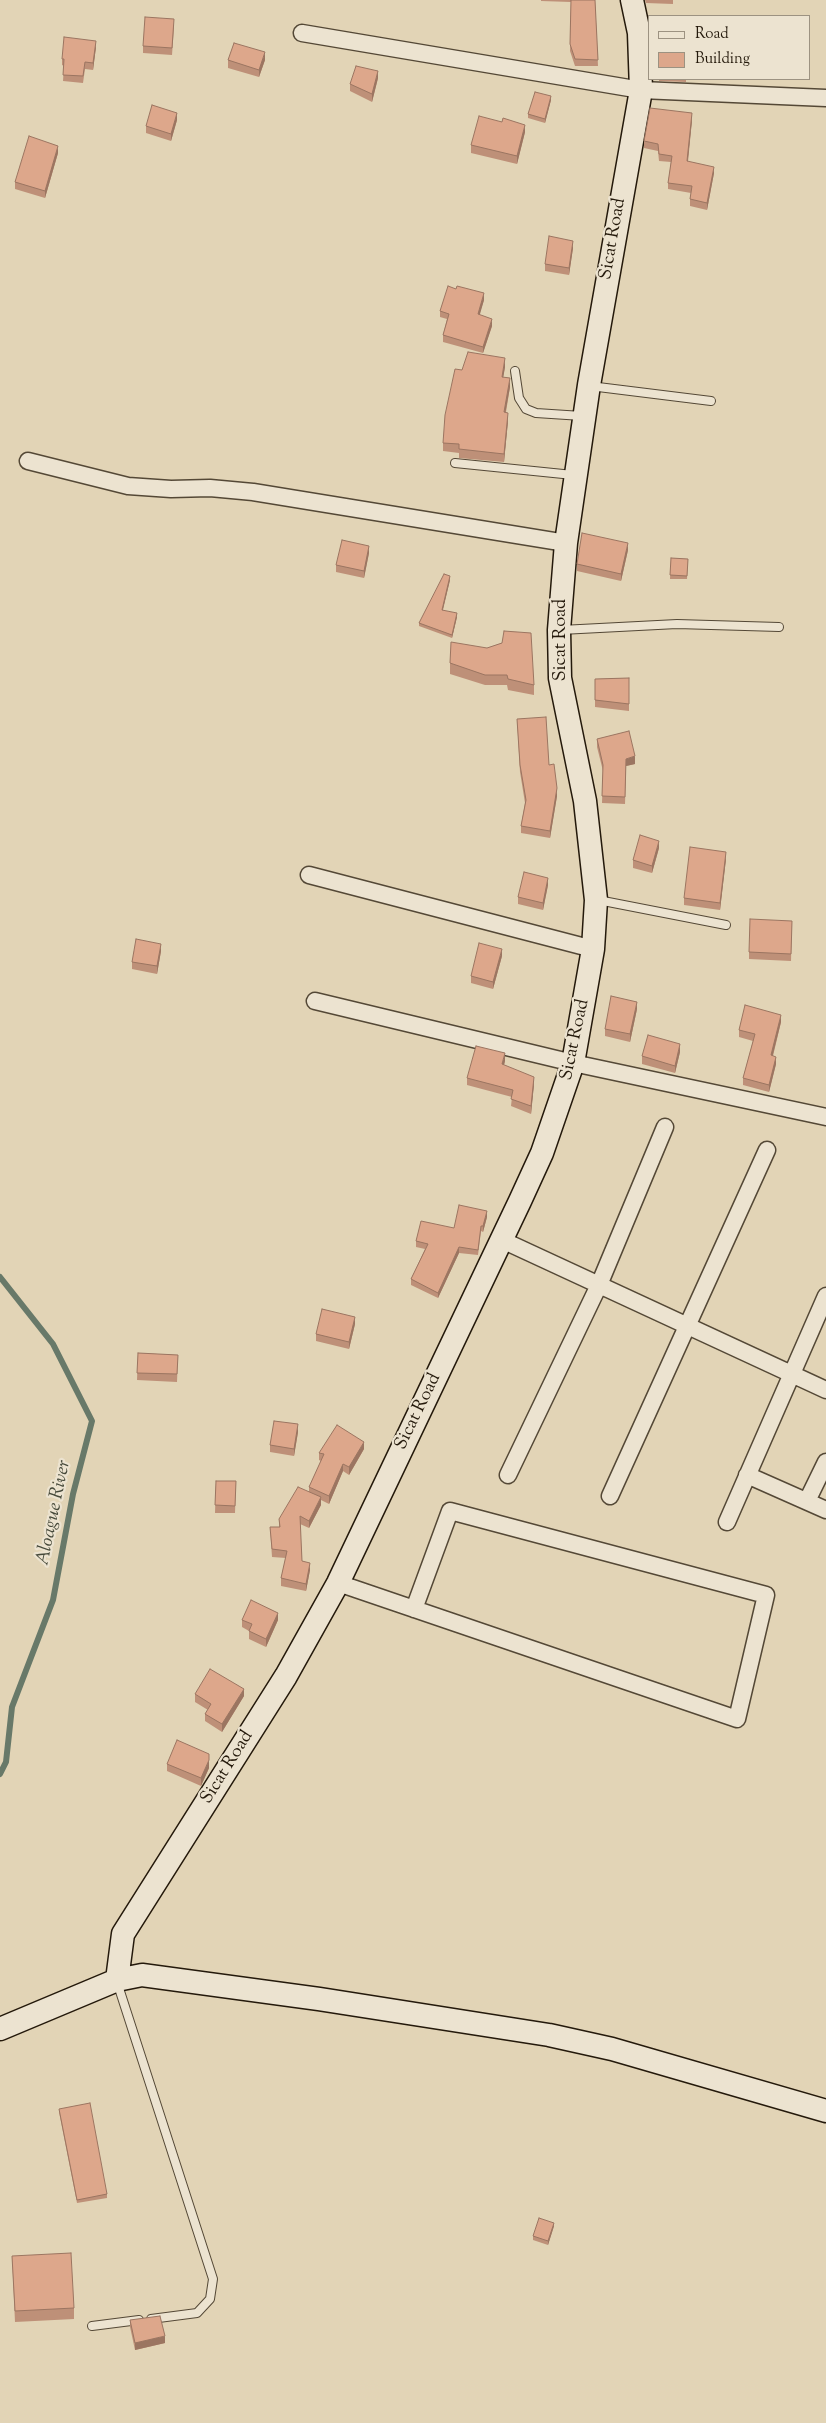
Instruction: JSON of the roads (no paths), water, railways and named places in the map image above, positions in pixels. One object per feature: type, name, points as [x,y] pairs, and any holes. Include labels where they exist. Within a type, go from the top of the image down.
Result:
[{"type":"street","name":"Sicat Road","points":[[116,1980],[123,1934],[286,1676],[338,1583],[542,1153],[573,1063],[593,949],[596,900],[584,801],[560,678],[559,630],[566,544],[588,386],[641,90],[639,33],[632,0]]},
{"type":"street","points":[[302,33],[641,90],[826,98]]},
{"type":"street","points":[[28,461],[128,486],[171,489],[210,488],[253,492],[566,544]]},
{"type":"street","points":[[310,875],[593,949]]},
{"type":"street","points":[[315,1001],[573,1063],[826,1116]]},
{"type":"street","points":[[508,1475],[599,1285],[666,1127]]},
{"type":"street","points":[[610,1496],[767,1150]]},
{"type":"street","points":[[502,1240],[826,1390]]},
{"type":"street","points":[[727,1522],[826,1296]]},
{"type":"street","points":[[807,1501],[826,1462]]},
{"type":"street","points":[[747,1475],[826,1510]]},
{"type":"street","points":[[338,1583],[414,1609],[737,1719],[766,1595],[450,1510],[414,1609]]},
{"type":"street","points":[[0,2029],[116,1980],[142,1975],[319,1998],[549,2035],[612,2049],[826,2111]]},
{"type":"lane","points":[[515,371],[519,398],[526,409],[536,414],[584,416]]},
{"type":"lane","points":[[588,386],[711,401]]},
{"type":"lane","points":[[455,463],[575,475]]},
{"type":"lane","points":[[559,630],[677,624],[779,626]]},
{"type":"lane","points":[[596,900],[726,925]]},
{"type":"lane","points":[[92,2326],[197,2313],[210,2299],[213,2279],[116,1980]]},
{"type":"waterway","name":"Aloague River","points":[[0,1277],[53,1344],[92,1421],[73,1494],[53,1600],[12,1707],[6,1762],[0,1774]]}]
